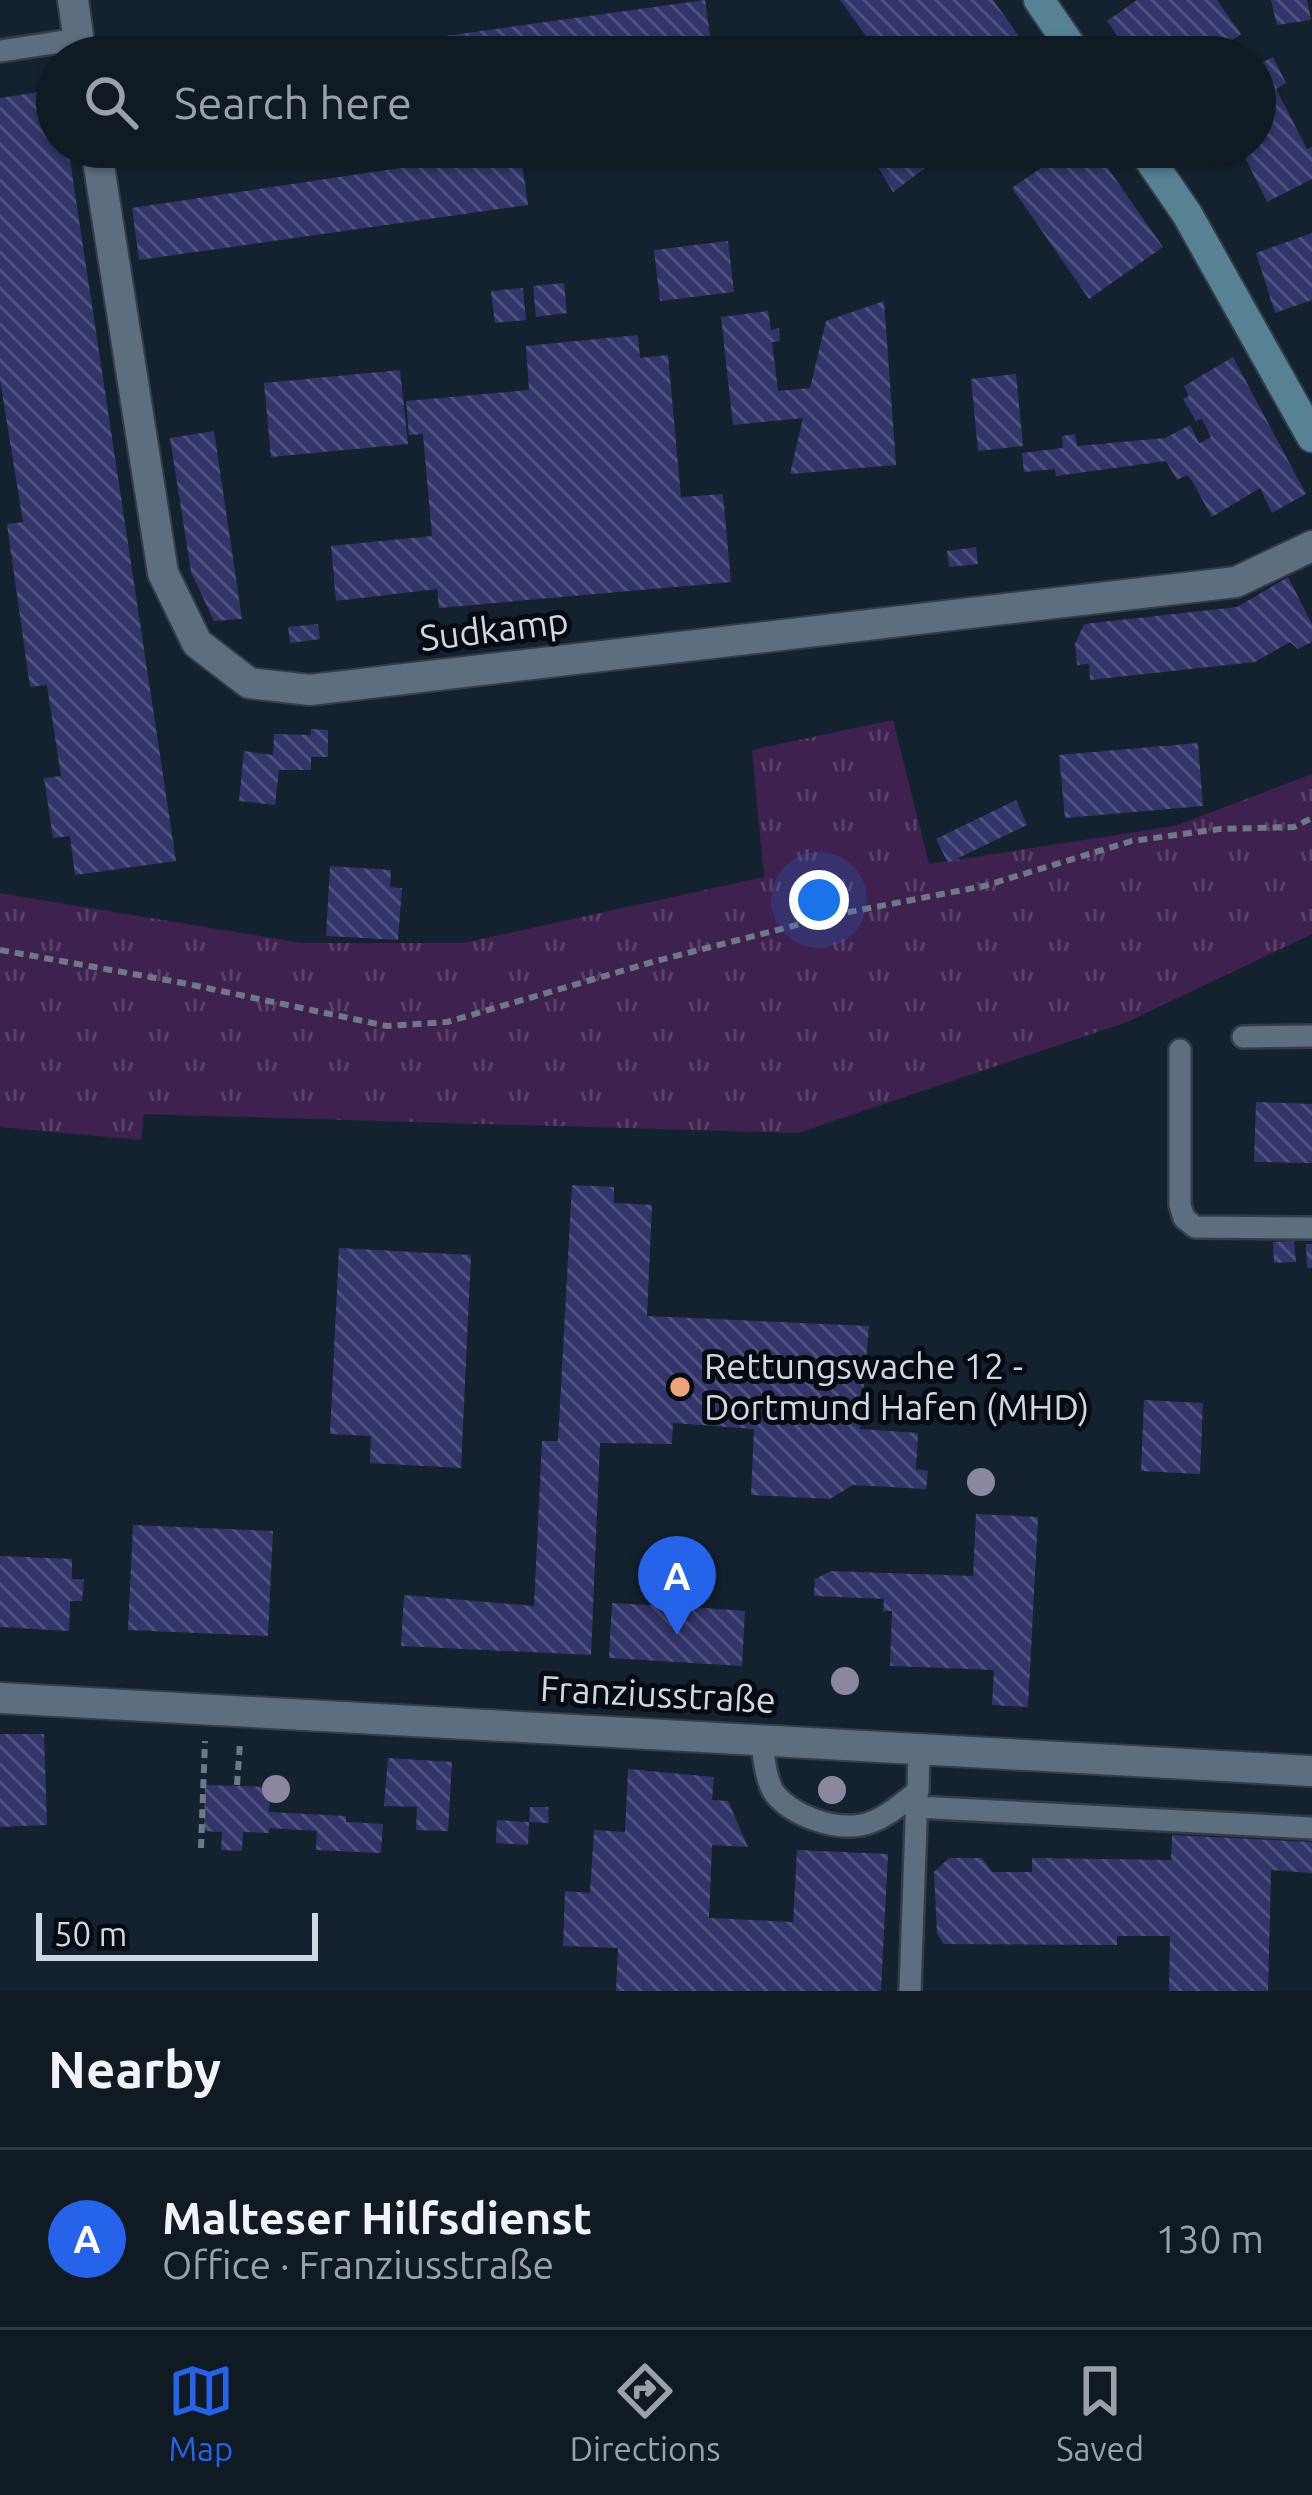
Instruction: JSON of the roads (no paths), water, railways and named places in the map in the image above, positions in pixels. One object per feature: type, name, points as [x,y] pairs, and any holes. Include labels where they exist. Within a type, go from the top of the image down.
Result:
[{"type":"main road","points":[[1039,0],[1064,36]]},
{"type":"main road","points":[[1155,168],[1187,214],[1312,437]]},
{"type":"street","points":[[73,0],[78,36]]},
{"type":"street","name":"Sudkamp","points":[[99,168],[164,573],[197,643],[249,683],[310,690],[1237,582],[1312,546]]},
{"type":"street","name":"Franziusstraße","points":[[0,1698],[1312,1771]]},
{"type":"lane","points":[[0,51],[36,50]]},
{"type":"lane","points":[[1243,1037],[1312,1036]]},
{"type":"lane","points":[[1180,1050],[1180,1205],[1184,1218],[1195,1227],[1312,1228]]},
{"type":"lane","points":[[761,1739],[775,1793],[802,1815],[829,1823],[861,1825],[917,1799],[1312,1828]]},
{"type":"lane","points":[[910,1991],[919,1748]]},
{"type":"place","name":"Rettungswache 12 - Dortmund Hafen (MHD)","points":[[680,1387]]},
{"type":"place","name":"Malteser Hilfsdienst","points":[[677,1635]]}]
